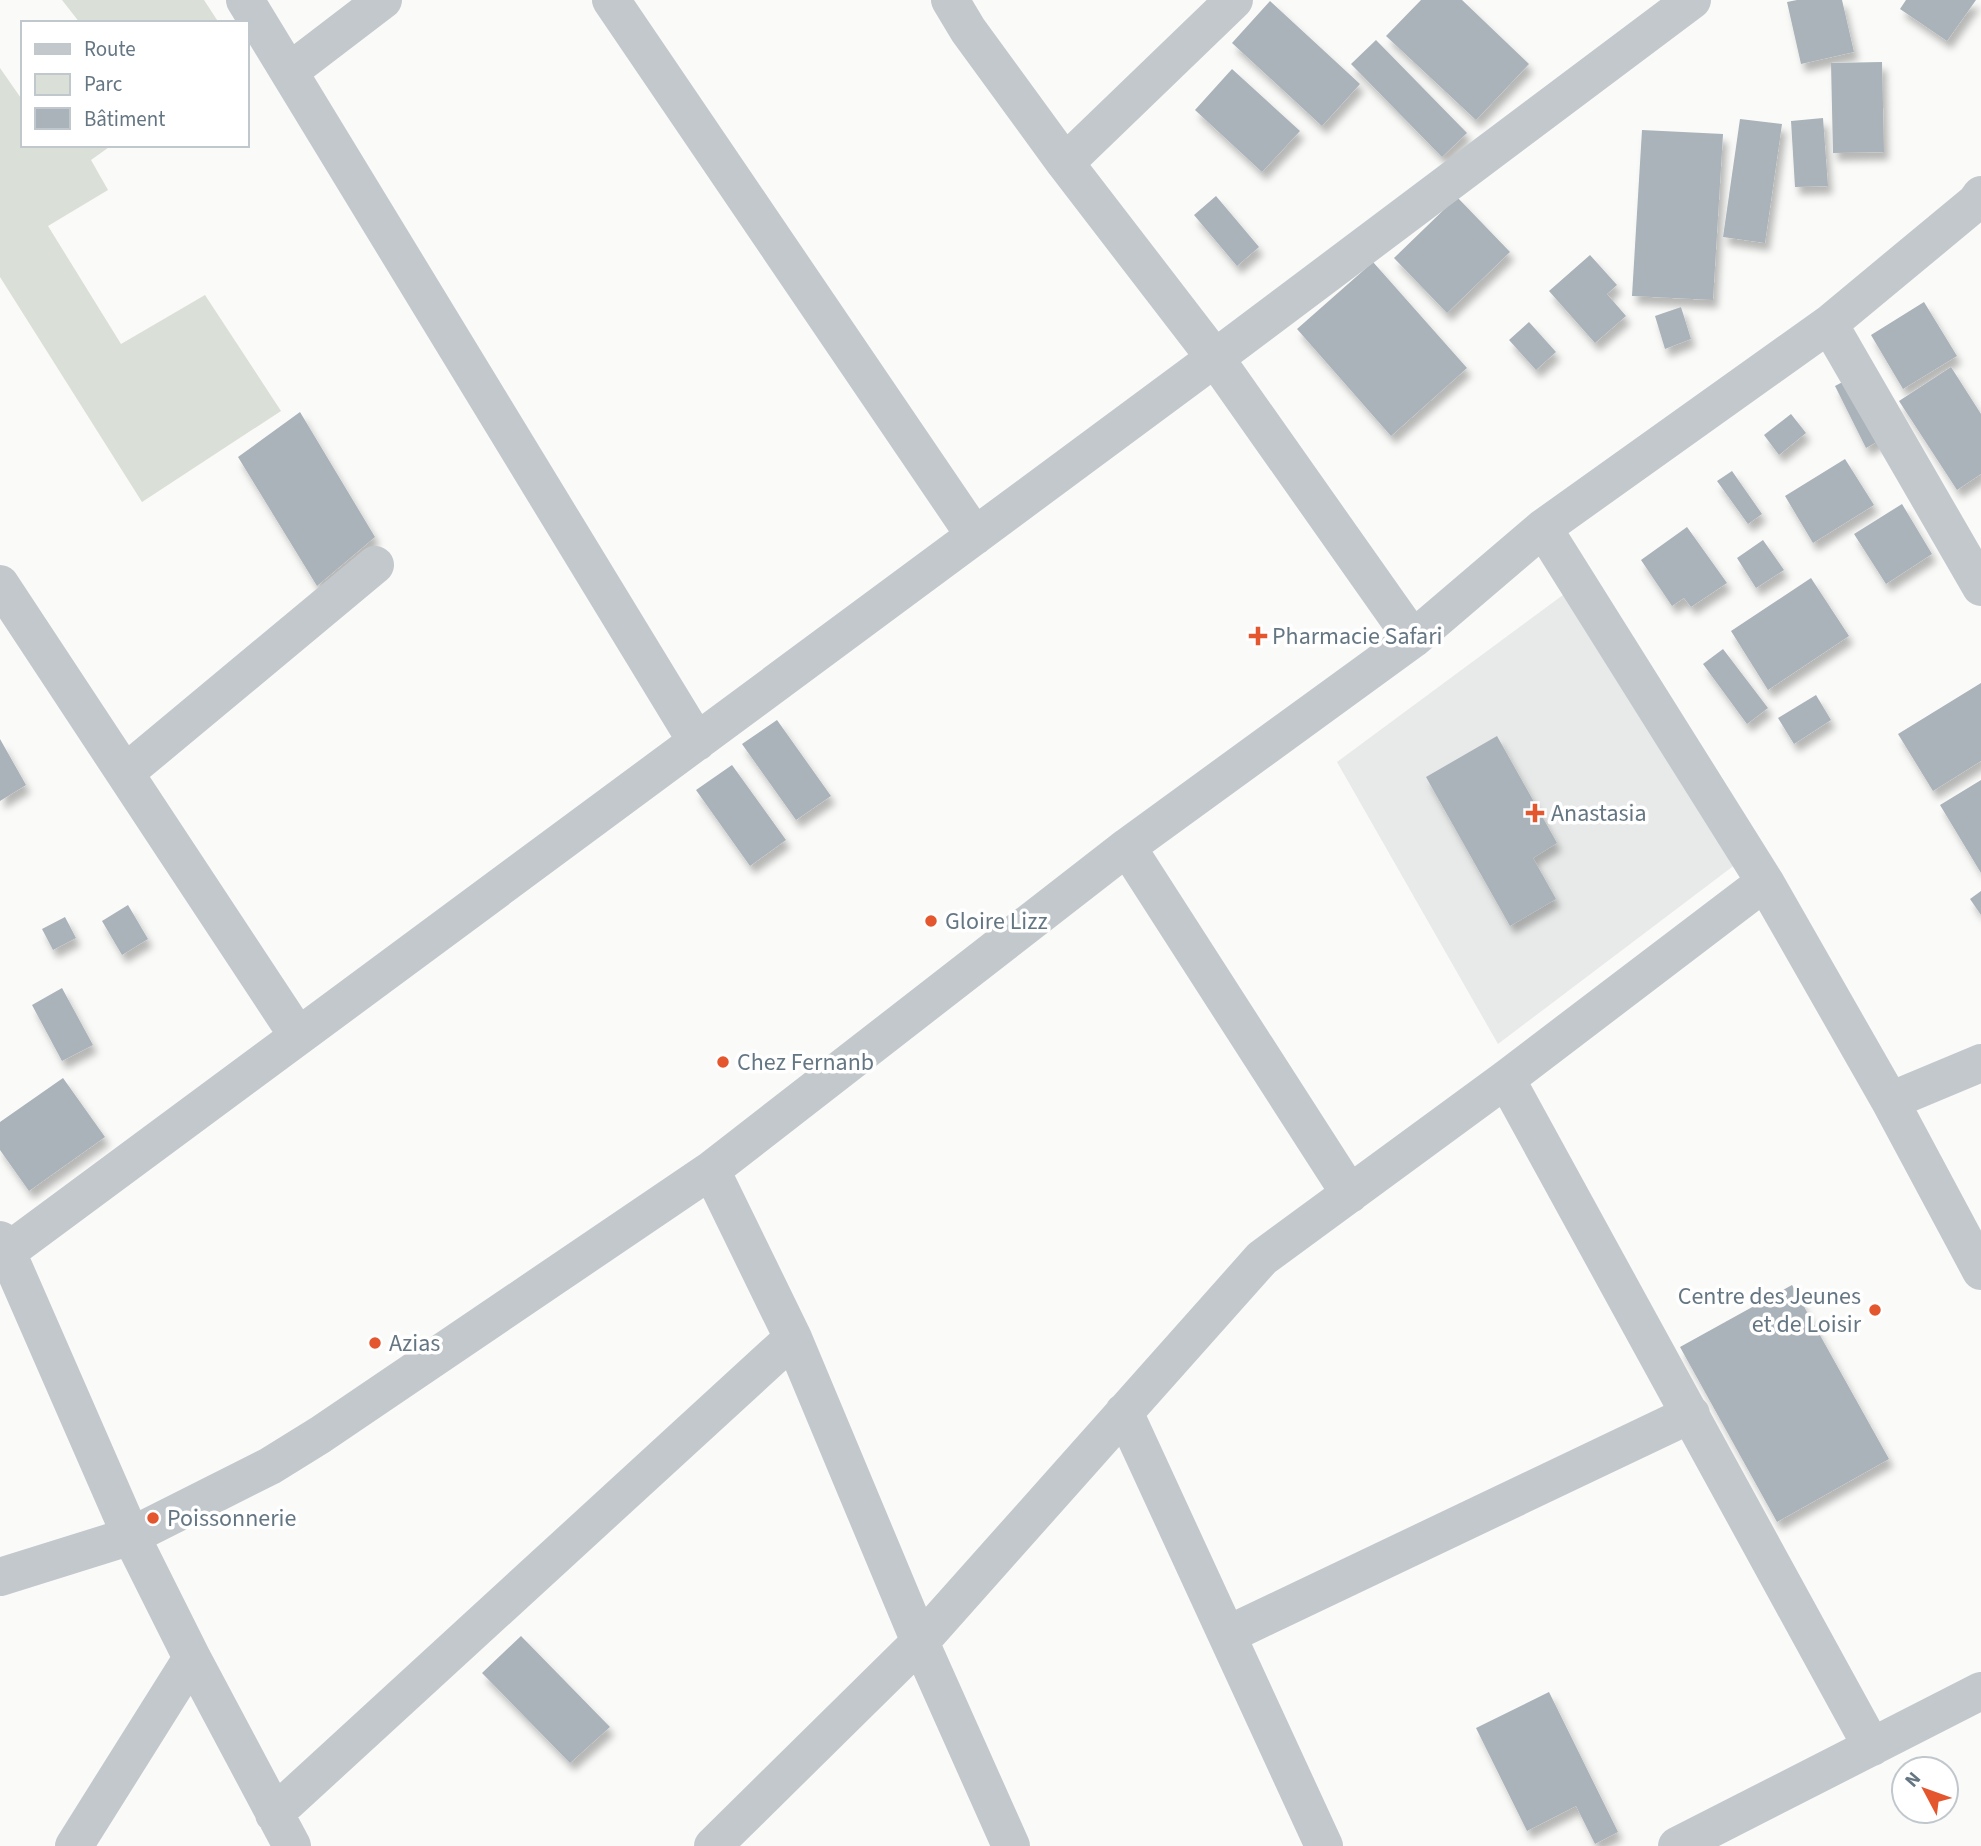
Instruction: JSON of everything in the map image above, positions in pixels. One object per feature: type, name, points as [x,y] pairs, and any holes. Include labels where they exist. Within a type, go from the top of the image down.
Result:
[{"type":"street","points":[[246,0],[697,742]]},
{"type":"street","points":[[290,71],[383,0]]},
{"type":"street","points":[[611,0],[975,536]]},
{"type":"street","points":[[950,0],[968,30],[1065,163],[1215,358],[1413,639]]},
{"type":"street","points":[[1065,163],[1234,0]]},
{"type":"street","points":[[793,1338],[283,1830],[131,1536],[4,1246],[298,1036],[697,742],[1692,0]]},
{"type":"street","points":[[0,1577],[131,1536],[270,1466],[320,1435],[711,1170],[1127,847],[1413,639],[1543,527],[1829,324],[1976,202],[1981,195]]},
{"type":"street","points":[[1829,324],[1981,587]]},
{"type":"street","points":[[1543,527],[1765,882],[1891,1101],[1981,1271]]},
{"type":"street","points":[[125,773],[375,565]]},
{"type":"street","points":[[0,584],[298,1036]]},
{"type":"street","points":[[1127,847],[1350,1194]]},
{"type":"street","points":[[713,1846],[920,1642],[1262,1258],[1506,1079],[1765,882]]},
{"type":"street","points":[[1891,1101],[1981,1063]]},
{"type":"street","points":[[1506,1079],[1872,1747]]},
{"type":"street","points":[[711,1170],[793,1338],[920,1642],[1012,1846]]},
{"type":"street","points":[[1124,1412],[1324,1846]]},
{"type":"street","points":[[1227,1635],[1691,1414]]},
{"type":"street","points":[[74,1846],[192,1658]]},
{"type":"street","points":[[1677,1846],[1981,1691]]},
{"type":"shaded area","name":"Anastasia","points":[[1567,592],[1736,864],[1498,1044],[1337,762]]},
{"type":"green space","points":[[62,0],[204,0],[218,21],[78,21]]},
{"type":"green space","points":[[0,68],[21,98],[21,147],[109,147],[91,160],[108,190],[48,226],[121,344],[205,295],[281,411],[142,502],[0,277]]},
{"type":"building","points":[[1421,0],[1462,0],[1529,64],[1476,120],[1386,36]]},
{"type":"building","points":[[1842,0],[1854,52],[1801,64],[1787,2]]},
{"type":"building","points":[[1906,0],[1976,0],[1947,41],[1900,9]]},
{"type":"building","points":[[1270,1],[1360,84],[1322,126],[1232,43]]},
{"type":"building","points":[[1376,40],[1467,133],[1442,157],[1351,64]]},
{"type":"building","points":[[1882,62],[1884,152],[1833,153],[1831,63]]},
{"type":"building","points":[[1232,69],[1300,131],[1262,172],[1195,110]]},
{"type":"building","points":[[1823,118],[1828,186],[1795,187],[1791,121]]},
{"type":"building","points":[[1740,119],[1782,124],[1765,243],[1723,237]]},
{"type":"building","points":[[1642,130],[1723,134],[1713,300],[1632,296]]},
{"type":"building","points":[[1216,196],[1259,247],[1237,266],[1194,215]]},
{"type":"building","points":[[1457,197],[1510,252],[1447,313],[1394,258]]},
{"type":"building","points":[[1590,255],[1617,285],[1607,294],[1626,316],[1595,343],[1549,291]]},
{"type":"building","points":[[1373,262],[1467,368],[1391,436],[1297,329]]},
{"type":"building","points":[[1924,302],[1957,356],[1903,389],[1871,335]]},
{"type":"building","points":[[1681,307],[1691,339],[1665,349],[1655,316]]},
{"type":"building","points":[[1529,322],[1556,352],[1536,370],[1509,340]]},
{"type":"building","points":[[1951,367],[1981,414],[1981,474],[1957,490],[1899,401]]},
{"type":"building","points":[[1854,376],[1884,438],[1866,448],[1835,386]]},
{"type":"building","points":[[300,412],[375,537],[317,586],[238,457]]},
{"type":"building","points":[[1791,414],[1806,433],[1779,455],[1764,435]]},
{"type":"building","points":[[1845,459],[1874,505],[1813,543],[1785,496]]},
{"type":"building","points":[[1732,471],[1762,514],[1748,524],[1717,481]]},
{"type":"building","points":[[1902,504],[1932,554],[1886,584],[1854,534]]},
{"type":"building","points":[[1687,527],[1727,583],[1691,607],[1684,598],[1672,606],[1641,560]]},
{"type":"building","points":[[1763,540],[1784,570],[1756,588],[1737,558]]},
{"type":"building","points":[[1811,578],[1849,636],[1768,690],[1731,631]]},
{"type":"building","points":[[1723,649],[1768,708],[1747,724],[1703,664]]},
{"type":"building","points":[[1981,683],[1981,761],[1933,791],[1898,734]]},
{"type":"building","points":[[1816,695],[1831,720],[1794,744],[1778,718]]},
{"type":"building","points":[[777,720],[831,796],[796,820],[742,744]]},
{"type":"building","points":[[1497,736],[1557,843],[1533,858],[1556,899],[1510,926],[1426,777]]},
{"type":"building","points":[[0,739],[26,785],[0,801]]},
{"type":"building","points":[[732,765],[786,840],[750,866],[696,790]]},
{"type":"building","points":[[1981,780],[1981,873],[1940,805]]},
{"type":"building","points":[[1981,891],[1981,915],[1970,899]]},
{"type":"building","points":[[128,905],[148,939],[122,955],[102,921]]},
{"type":"building","points":[[65,917],[76,938],[53,950],[42,929]]},
{"type":"building","points":[[62,988],[93,1045],[62,1061],[32,1005]]},
{"type":"building","points":[[63,1078],[105,1137],[29,1191],[0,1150],[0,1122]]},
{"type":"building","points":[[1792,1285],[1889,1459],[1777,1522],[1680,1347]]},
{"type":"building","points":[[521,1636],[610,1727],[570,1763],[482,1673]]},
{"type":"building","points":[[1549,1692],[1618,1832],[1595,1844],[1576,1806],[1527,1831],[1476,1728]]},
{"type":"place","name":"Pharmacie Safari","points":[[1258,636]]},
{"type":"place","name":"Anastasia","points":[[1535,813]]},
{"type":"place","name":"Gloire Lizz","points":[[931,921]]},
{"type":"place","name":"Chez Fernanb","points":[[723,1062]]},
{"type":"place","name":"Centre des Jeunes et de Loisir","points":[[1875,1310]]},
{"type":"place","name":"Azias","points":[[375,1343]]},
{"type":"place","name":"Poissonnerie","points":[[153,1518]]}]
